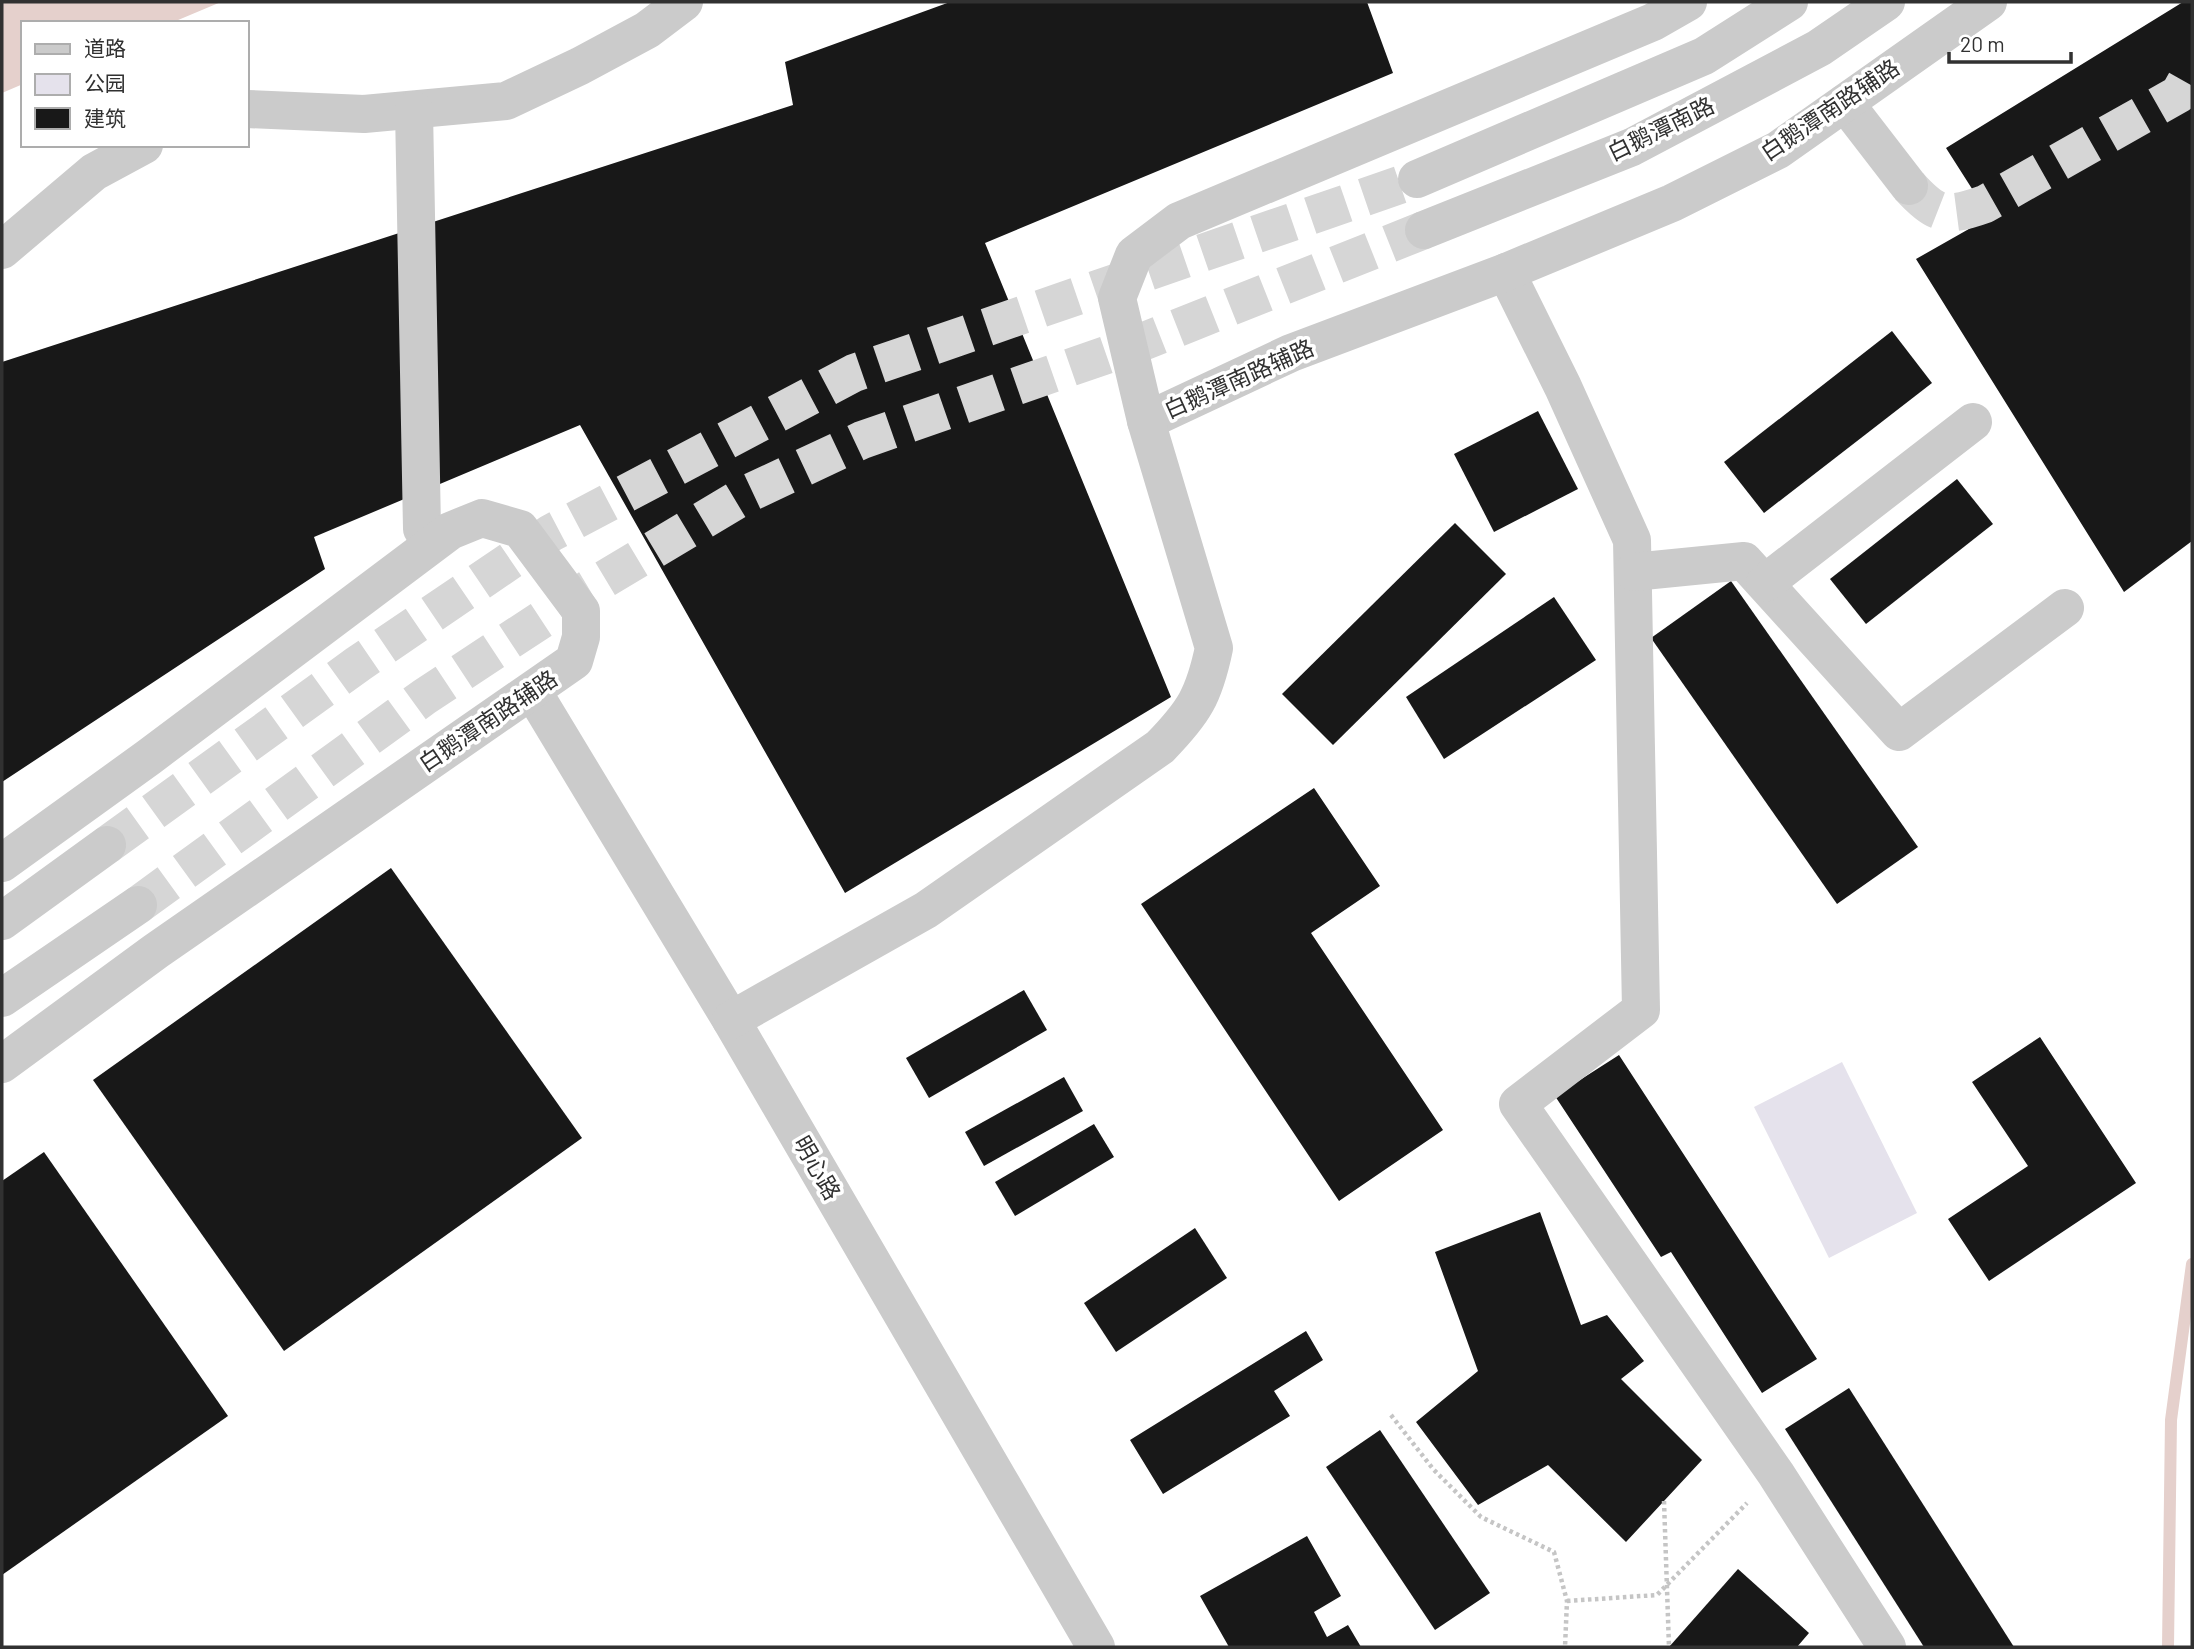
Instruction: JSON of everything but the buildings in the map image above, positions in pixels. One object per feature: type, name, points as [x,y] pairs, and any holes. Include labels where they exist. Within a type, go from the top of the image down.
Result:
[{"type":"street","points":[[248,108],[364,114],[506,101],[647,30],[684,2]]},
{"type":"street","name":"白鹅潭南路辅路","points":[[1688,2],[1653,22],[1179,221],[1134,255],[1117,298],[1146,421],[1291,353],[1506,272],[1672,203],[1777,150],[1989,2]]},
{"type":"street","name":"白鹅潭南路","points":[[1417,179],[1704,56],[1789,2]]},
{"type":"street","name":"白鹅潭南路","points":[[1424,230],[1632,147],[1819,48],[1886,2]]},
{"type":"street","points":[[1844,103],[1909,186]]},
{"type":"street","points":[[415,110],[422,528]]},
{"type":"street","points":[[2,250],[94,172],[140,147]]},
{"type":"street","points":[[1506,272],[1563,387],[1632,540],[1641,1010],[1518,1104],[1776,1474],[1887,1647]]},
{"type":"street","points":[[731,1020],[926,910],[1160,747],[1190,716],[1207,682],[1214,648],[1146,421]]},
{"type":"street","points":[[1765,583],[1973,422]]},
{"type":"street","name":"白鹅潭南路辅路","points":[[2,863],[149,757],[450,531],[482,518],[520,529],[580,611],[581,637],[574,662],[156,951],[2,1064]]},
{"type":"street","points":[[1633,572],[1744,561],[1899,732],[2065,608]]},
{"type":"street","name":"明心路","points":[[533,692],[731,1020],[1096,1647]]},
{"type":"street","points":[[2,921],[107,845]]},
{"type":"street","points":[[2,998],[138,905]]},
{"type":"path","points":[[1391,1415],[1433,1469],[1481,1517],[1554,1552],[1567,1601],[1565,1647]]},
{"type":"path","points":[[1567,1601],[1657,1595],[1776,1474]]},
{"type":"path","points":[[1664,1501],[1670,1647]]},
{"type":"green space","points":[[1842,1062],[1917,1213],[1829,1258],[1754,1107]]},
{"type":"shaded area","points":[[2,2],[221,2],[176,21],[21,21],[21,85],[2,93]]},
{"type":"waterway","points":[[2168,1647],[2171,1420],[2192,1264]]},
{"type":"tunnel","points":[[1909,186],[1927,203],[1942,211],[1960,211],[1985,204],[2179,94],[2192,71]]},
{"type":"tunnel","points":[[107,845],[358,664],[551,533],[854,373],[1417,179]]},
{"type":"tunnel","points":[[138,905],[424,697],[588,589],[747,494],[862,440],[1132,346],[1424,230]]}]
